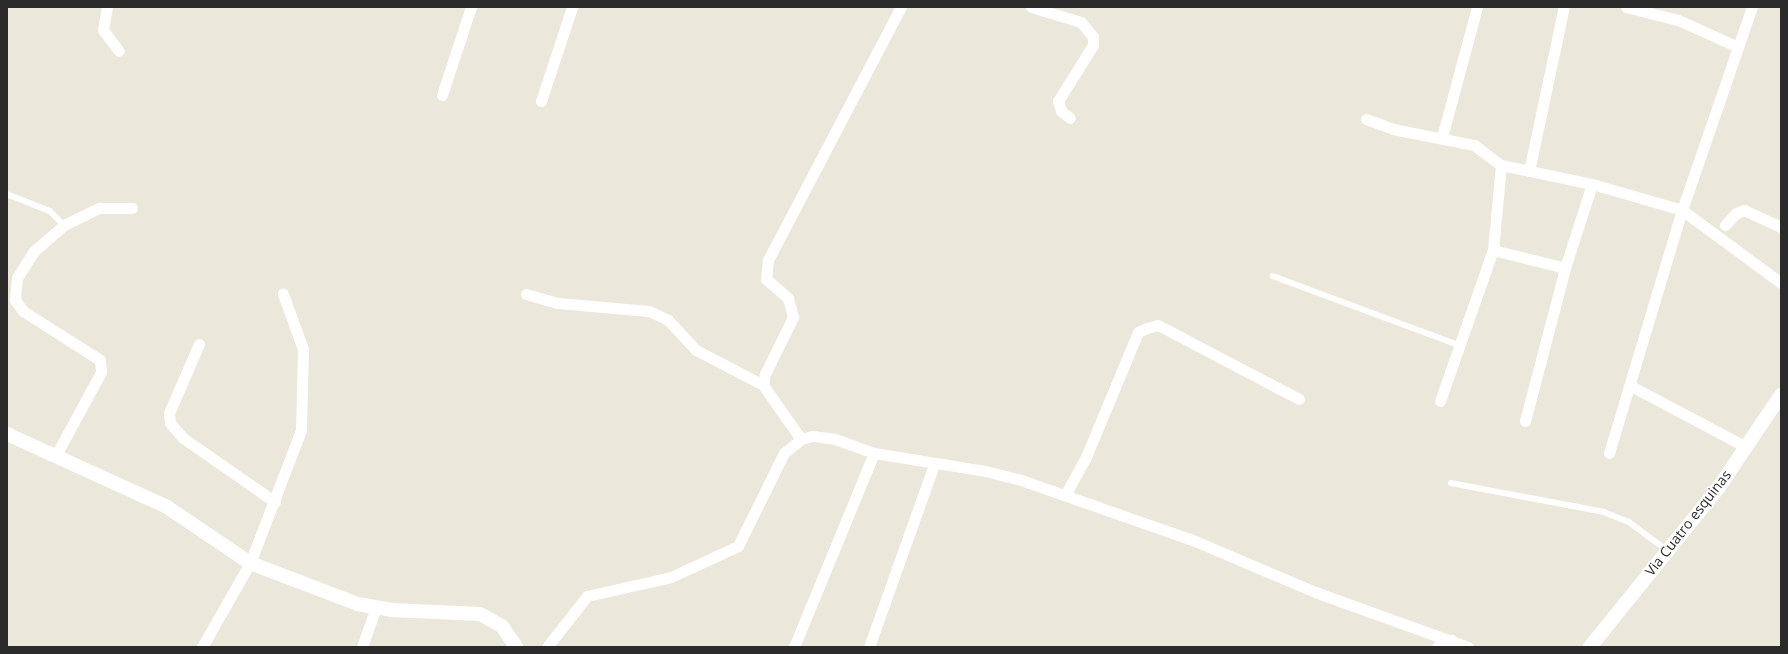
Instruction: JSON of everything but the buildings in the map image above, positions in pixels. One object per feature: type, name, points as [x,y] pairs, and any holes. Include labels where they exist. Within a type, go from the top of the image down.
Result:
[{"type":"street","points":[[107,7],[103,30],[119,51]]},
{"type":"street","points":[[442,95],[471,7]]},
{"type":"street","points":[[541,101],[572,7]]},
{"type":"street","points":[[763,385],[765,374],[793,316],[788,298],[766,279],[768,260],[901,7]]},
{"type":"street","points":[[1031,7],[1080,22],[1093,37],[1093,45],[1058,101],[1061,111],[1070,118]]},
{"type":"street","points":[[1442,137],[1477,7]]},
{"type":"street","points":[[1529,171],[1564,7]]},
{"type":"street","points":[[1626,7],[1678,20],[1738,47]]},
{"type":"street","points":[[1609,453],[1631,386],[1682,210],[1752,7]]},
{"type":"street","points":[[1366,119],[1393,129],[1442,137],[1474,145],[1501,165],[1592,184],[1682,210],[1781,283]]},
{"type":"street","points":[[1440,400],[1462,346],[1493,250],[1501,165]]},
{"type":"street","points":[[1525,421],[1565,268],[1592,184]]},
{"type":"street","points":[[56,455],[101,372],[100,360],[32,319],[17,304],[14,291],[17,278],[33,252],[64,225],[99,208],[132,208]]},
{"type":"street","points":[[1725,225],[1736,213],[1744,210],[1781,227]]},
{"type":"street","points":[[1493,250],[1565,268]]},
{"type":"street","points":[[202,647],[250,563],[275,502],[301,430],[303,349],[283,294]]},
{"type":"street","points":[[526,294],[558,303],[649,311],[668,320],[696,350],[763,385],[801,439]]},
{"type":"street","points":[[1065,495],[1086,457],[1138,332],[1147,328],[1158,325],[1299,399]]},
{"type":"street","points":[[199,344],[169,413],[170,423],[183,438],[275,502]]},
{"type":"street","points":[[1631,386],[1746,447]]},
{"type":"street","name":"Via Cuatro esquinas","points":[[1590,647],[1667,551],[1746,447],[1781,395]]},
{"type":"street","points":[[7,434],[56,455],[167,507],[250,563],[358,604],[376,607],[480,614],[502,626],[516,647]]},
{"type":"street","points":[[547,647],[587,596],[671,577],[738,546],[775,468],[784,453],[801,439],[812,436],[835,439],[874,454],[985,471],[1065,495],[1202,543],[1315,592],[1468,647]]},
{"type":"street","points":[[794,647],[874,454]]},
{"type":"street","points":[[869,647],[934,464]]},
{"type":"street","points":[[362,647],[376,607]]},
{"type":"street","points":[[1437,647],[1451,640]]},
{"type":"lane","points":[[7,194],[50,211],[64,225]]},
{"type":"lane","points":[[1273,276],[1462,346]]},
{"type":"lane","points":[[1451,483],[1604,512],[1629,522],[1667,551]]}]
